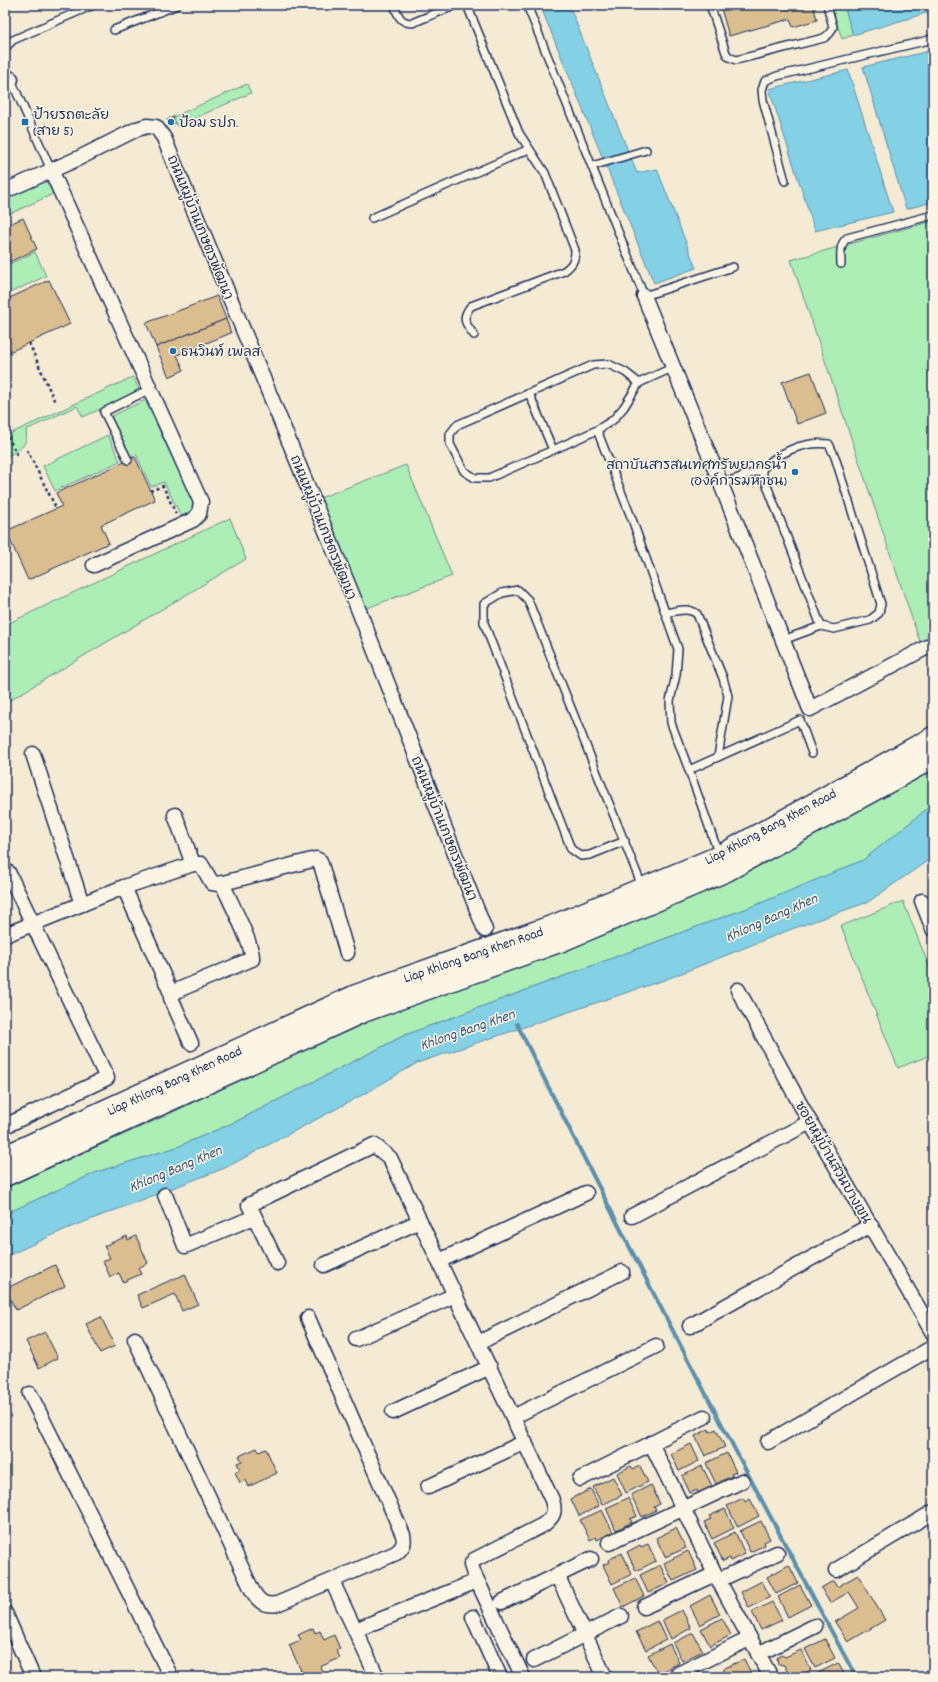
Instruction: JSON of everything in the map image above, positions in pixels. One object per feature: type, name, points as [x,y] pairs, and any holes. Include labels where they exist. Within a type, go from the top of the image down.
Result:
[{"type":"main road","name":"Liap Khlong Bang Khen Road","points":[[5,1176],[363,1012],[562,941],[933,737]]},
{"type":"main road","name":"Liap Khlong Bang Khen Road","points":[[5,1156],[356,995],[554,925],[727,871],[933,758]]},
{"type":"street","name":"ถนนหมู่บ้านเกษตรพัฒนา","points":[[51,170],[137,129],[147,126],[156,127],[164,138],[359,611],[485,930]]},
{"type":"street","points":[[5,191],[51,170],[201,502],[199,514],[196,518],[94,565]]},
{"type":"street","points":[[644,296],[674,367],[810,709],[933,644]]},
{"type":"street","points":[[33,754],[82,904]]},
{"type":"street","points":[[175,814],[193,864]]},
{"type":"street","points":[[5,935],[124,887],[193,864],[201,864],[212,883],[222,884],[316,859],[320,861],[347,953]]},
{"type":"street","points":[[5,1126],[107,1078],[8,872]]},
{"type":"street","points":[[171,993],[252,959],[248,944],[222,884]]},
{"type":"street","points":[[124,887],[171,993],[171,998],[191,1043]]},
{"type":"street","points":[[922,900],[933,929]]},
{"type":"street","name":"ซอยหมู่บ้านสวนบางเขน","points":[[738,990],[810,1122],[933,1333]]},
{"type":"street","points":[[632,1216],[810,1122]]},
{"type":"street","points":[[277,1263],[249,1205],[374,1145],[390,1158],[552,1500],[554,1508],[551,1518],[543,1525],[474,1560],[471,1565],[477,1581],[523,1677]]},
{"type":"street","points":[[439,1262],[586,1194]]},
{"type":"street","points":[[165,1196],[185,1246],[254,1217]]},
{"type":"street","points":[[324,1265],[420,1221]]},
{"type":"street","points":[[690,1326],[871,1225]]},
{"type":"street","points":[[478,1343],[622,1272]]},
{"type":"street","points":[[356,1340],[455,1295]]},
{"type":"street","points":[[136,1339],[256,1598],[262,1604],[277,1604],[396,1554],[404,1547],[403,1534],[308,1318]]},
{"type":"street","points":[[513,1417],[656,1346]]},
{"type":"street","points":[[768,1442],[933,1347]]},
{"type":"street","points":[[393,1412],[490,1367]]},
{"type":"street","points":[[30,1394],[171,1677]]},
{"type":"street","points":[[580,1478],[704,1417]]},
{"type":"street","points":[[428,1487],[525,1442]]},
{"type":"street","points":[[651,1443],[717,1577],[771,1677]]},
{"type":"street","points":[[609,1543],[742,1480]]},
{"type":"street","points":[[836,1570],[933,1512]]},
{"type":"street","points":[[644,1607],[777,1553]]},
{"type":"street","points":[[502,1602],[591,1559]]},
{"type":"street","points":[[557,1575],[605,1677]]},
{"type":"street","points":[[332,1581],[377,1677]]},
{"type":"street","points":[[355,1630],[477,1581]]},
{"type":"street","points":[[5,1613],[33,1677]]},
{"type":"street","points":[[534,1660],[621,1616]]},
{"type":"street","points":[[473,1617],[500,1677]]},
{"type":"street","points":[[758,1654],[815,1626]]},
{"type":"street","points":[[678,1674],[750,1639]]},
{"type":"lane","points":[[5,48],[13,40],[93,5]]},
{"type":"lane","points":[[114,30],[177,5]]},
{"type":"lane","points":[[394,5],[400,18],[406,23],[412,23],[456,5]]},
{"type":"lane","points":[[467,5],[519,133],[545,173],[575,250],[575,258],[572,265],[564,271],[470,306],[466,312],[465,319],[467,326],[474,335]]},
{"type":"lane","points":[[527,5],[644,296],[733,267]]},
{"type":"lane","points":[[710,5],[726,54],[736,60],[824,38],[830,33],[833,27],[827,5]]},
{"type":"lane","points":[[785,181],[762,95],[765,81],[777,76],[933,39]]},
{"type":"lane","points":[[5,66],[8,80],[51,170]]},
{"type":"lane","points":[[372,218],[530,149]]},
{"type":"lane","points":[[592,166],[646,150]]},
{"type":"lane","points":[[841,264],[842,242],[847,238],[933,215]]},
{"type":"lane","points":[[639,383],[625,372],[608,364],[593,365],[456,425],[450,434],[450,444],[464,471],[475,478],[489,478],[597,430],[613,420],[639,383],[674,367]]},
{"type":"lane","points":[[128,460],[104,412],[150,389]]},
{"type":"lane","points":[[529,393],[553,450]]},
{"type":"lane","points":[[597,430],[666,613],[678,649],[676,675],[670,701],[671,723],[690,770],[719,856]]},
{"type":"lane","points":[[721,484],[761,470],[770,460],[782,452],[816,442],[829,444],[835,457],[881,604],[879,613],[870,620],[834,629],[821,626],[783,640]]},
{"type":"lane","points":[[761,470],[821,626]]},
{"type":"lane","points":[[625,841],[590,855],[581,856],[571,849],[484,623],[484,604],[502,593],[518,590],[528,600],[625,841],[646,896]]},
{"type":"lane","points":[[666,613],[692,610],[697,614],[723,678],[728,696],[718,757]]},
{"type":"lane","points":[[690,770],[800,720],[812,753]]},
{"type":"path","points":[[29,344],[55,402]]},
{"type":"path","points":[[5,431],[17,455]]},
{"type":"path","points":[[27,450],[56,508]]},
{"type":"path","points":[[150,491],[163,486],[182,525]]},
{"type":"green space","points":[[831,5],[844,5],[853,35],[842,39]]},
{"type":"green space","points":[[247,84],[251,93],[177,126],[173,117]]},
{"type":"green space","points":[[46,180],[53,194],[5,216],[5,199]]},
{"type":"green space","points":[[933,221],[933,642],[922,648],[791,260]]},
{"type":"green space","points":[[35,252],[46,276],[5,295],[5,266]]},
{"type":"green space","points":[[133,377],[140,391],[83,417],[77,406],[26,430],[26,440],[22,447],[5,457],[5,436]]},
{"type":"green space","points":[[145,400],[197,509],[181,516],[164,482],[151,487],[136,454],[129,457],[110,417]]},
{"type":"green space","points":[[108,435],[120,461],[55,491],[43,466]]},
{"type":"green space","points":[[406,465],[452,576],[359,611],[317,499]]},
{"type":"green space","points":[[230,518],[246,559],[5,703],[5,625]]},
{"type":"green space","points":[[933,768],[933,804],[864,860],[761,903],[405,1035],[235,1122],[177,1147],[97,1172],[5,1214],[5,1188],[165,1116],[362,1020]]},
{"type":"green space","points":[[903,901],[933,976],[933,1054],[898,1068],[841,926]]},
{"type":"water","points":[[540,5],[569,5],[637,173],[657,169],[696,268],[654,283]]},
{"type":"water","points":[[844,5],[933,5],[933,11],[853,35]]},
{"type":"water","points":[[933,50],[933,202],[906,209],[863,67]]},
{"type":"water","points":[[848,70],[893,212],[815,231],[769,89]]},
{"type":"water","name":"Khlong Bang Khen","points":[[933,804],[933,857],[868,902],[789,930],[667,979],[417,1063],[364,1094],[225,1168],[66,1229],[5,1257],[5,1214],[97,1172],[177,1147],[235,1122],[405,1035],[761,903],[863,860]]},
{"type":"building","points":[[720,5],[820,6],[814,8],[817,20],[793,27],[790,19],[729,36]]},
{"type":"building","name":"ป้อม รปภ.","points":[[173,117],[175,123],[170,127],[167,120]]},
{"type":"building","points":[[23,218],[37,249],[5,264],[5,226]]},
{"type":"building","points":[[49,280],[70,324],[5,354],[5,300]]},
{"type":"building","points":[[217,296],[226,319],[156,347],[146,323]]},
{"type":"building","name":"ธนวินท์ เพลส","points":[[226,319],[231,333],[177,355],[184,370],[169,377],[156,347]]},
{"type":"building","points":[[811,372],[826,413],[797,424],[782,382]]},
{"type":"building","points":[[135,457],[155,500],[101,525],[109,543],[28,580],[6,531],[62,506],[56,493]]},
{"type":"building","points":[[127,1236],[128,1240],[136,1236],[148,1263],[138,1268],[141,1274],[123,1282],[119,1273],[110,1277],[103,1261],[110,1258],[104,1246]]},
{"type":"building","points":[[55,1265],[65,1286],[16,1310],[5,1289]]},
{"type":"building","points":[[185,1274],[198,1304],[182,1311],[175,1294],[143,1308],[137,1295]]},
{"type":"building","points":[[101,1317],[115,1346],[100,1353],[86,1324]]},
{"type":"building","points":[[45,1332],[58,1358],[39,1368],[26,1341]]},
{"type":"building","points":[[709,1429],[710,1432],[716,1429],[725,1447],[705,1456],[695,1436]]},
{"type":"building","points":[[691,1444],[699,1461],[679,1471],[671,1454]]},
{"type":"building","points":[[257,1448],[259,1452],[266,1449],[277,1473],[248,1487],[245,1480],[240,1483],[235,1472],[240,1469],[237,1463],[242,1461],[239,1456]]},
{"type":"building","points":[[727,1453],[736,1472],[731,1474],[732,1476],[716,1484],[706,1463]]},
{"type":"building","points":[[631,1466],[633,1469],[640,1466],[648,1482],[626,1493],[617,1473]]},
{"type":"building","points":[[702,1466],[712,1486],[698,1493],[697,1490],[690,1493],[682,1476]]},
{"type":"building","points":[[613,1477],[622,1495],[602,1505],[593,1487]]},
{"type":"building","points":[[651,1485],[660,1504],[654,1507],[656,1510],[642,1517],[631,1495]]},
{"type":"building","points":[[591,1489],[599,1506],[579,1516],[571,1499]]},
{"type":"building","points":[[628,1498],[637,1516],[630,1519],[632,1522],[616,1530],[606,1508]]},
{"type":"building","points":[[743,1498],[745,1502],[750,1499],[759,1516],[738,1527],[727,1506]]},
{"type":"building","points":[[725,1509],[734,1528],[712,1539],[704,1522],[711,1519],[709,1516]]},
{"type":"building","points":[[602,1510],[613,1532],[597,1540],[596,1537],[590,1540],[580,1520]]},
{"type":"building","points":[[761,1521],[770,1539],[764,1542],[765,1545],[750,1552],[740,1531]]},
{"type":"building","points":[[676,1528],[686,1548],[665,1557],[656,1538]]},
{"type":"building","points":[[735,1532],[745,1554],[731,1561],[730,1558],[723,1561],[714,1543]]},
{"type":"building","points":[[648,1544],[656,1561],[636,1571],[627,1552],[640,1545],[641,1547]]},
{"type":"building","points":[[688,1551],[697,1570],[673,1581],[664,1563]]},
{"type":"building","points":[[622,1553],[632,1574],[612,1584],[603,1565],[609,1562],[608,1560]]},
{"type":"building","points":[[660,1565],[669,1583],[648,1593],[640,1575]]},
{"type":"building","points":[[789,1565],[798,1583],[776,1594],[767,1577]]},
{"type":"building","points":[[858,1575],[885,1620],[848,1642],[835,1622],[859,1608],[849,1592],[830,1603],[821,1588],[833,1581],[837,1587]]},
{"type":"building","points":[[635,1578],[644,1596],[623,1607],[614,1588]]},
{"type":"building","points":[[762,1581],[770,1597],[749,1608],[741,1592]]},
{"type":"building","points":[[800,1585],[811,1605],[788,1617],[778,1597]]},
{"type":"building","points":[[710,1595],[720,1614],[700,1625],[690,1606]]},
{"type":"building","points":[[772,1602],[782,1620],[761,1630],[752,1612]]},
{"type":"building","points":[[682,1610],[691,1628],[671,1639],[662,1620]]},
{"type":"building","points":[[722,1618],[731,1635],[710,1646],[701,1629]]},
{"type":"building","points":[[657,1621],[666,1640],[646,1650],[636,1632]]},
{"type":"building","points":[[313,1628],[315,1633],[320,1631],[324,1640],[334,1635],[340,1649],[336,1650],[340,1658],[320,1667],[323,1673],[314,1677],[304,1677],[289,1645],[301,1640],[298,1635]]},
{"type":"building","points":[[693,1633],[703,1651],[682,1661],[673,1643]]},
{"type":"building","points":[[825,1639],[835,1658],[815,1668],[805,1649]]},
{"type":"building","points":[[670,1644],[679,1663],[658,1674],[648,1655]]},
{"type":"building","points":[[801,1650],[811,1670],[797,1677],[790,1677],[784,1665],[778,1664],[777,1658],[782,1655],[785,1657]]},
{"type":"building","points":[[744,1659],[753,1677],[727,1677],[723,1669]]},
{"type":"building","points":[[838,1663],[846,1677],[820,1677],[818,1673]]},
{"type":"waterway","name":"Khlong Bang Khen","points":[[517,1024],[684,1352],[856,1677]]},
{"type":"place","name":"ป้ายรถตะลัย (สาย 5)","points":[[25,122]]},
{"type":"place","name":"ป้อม รปภ.","points":[[171,122]]},
{"type":"place","name":"ธนวินท์ เพลส","points":[[173,351]]},
{"type":"place","name":"สถาบันสารสนเทศทรัพยากรน้ำ (องค์การมหาชน)","points":[[795,472]]}]
